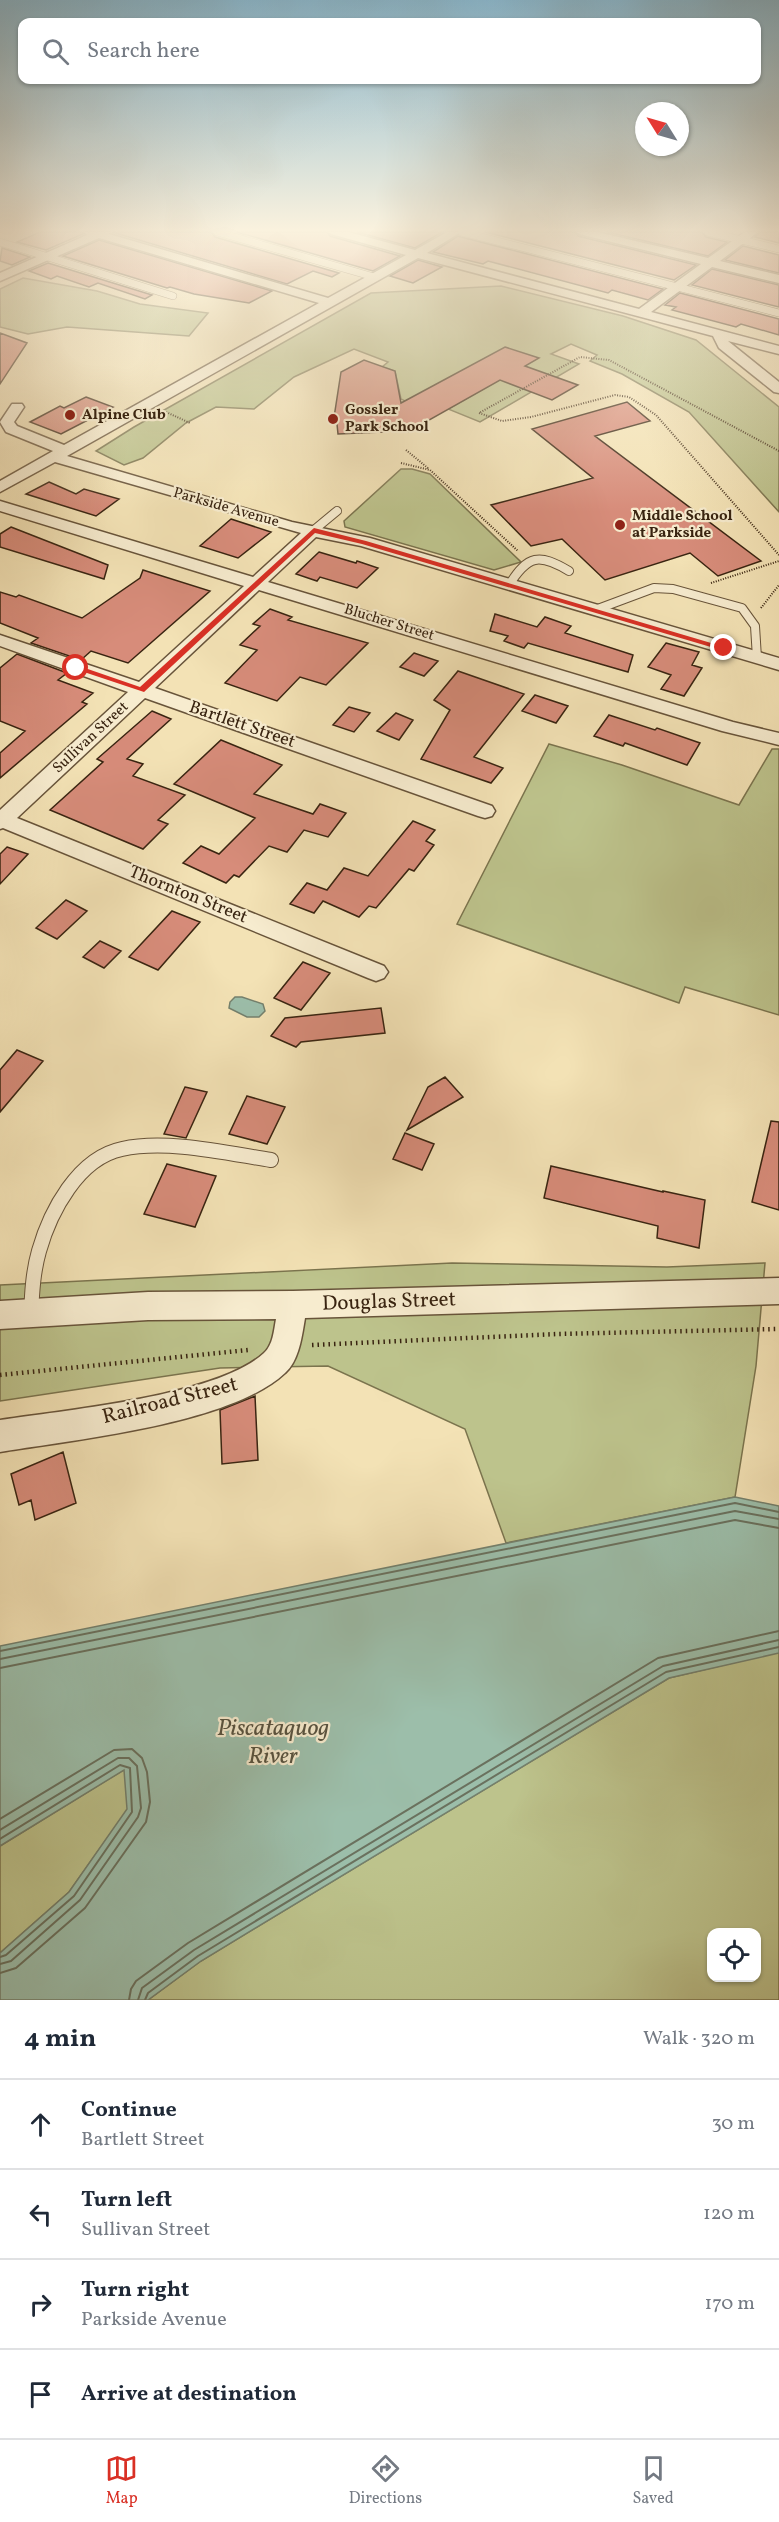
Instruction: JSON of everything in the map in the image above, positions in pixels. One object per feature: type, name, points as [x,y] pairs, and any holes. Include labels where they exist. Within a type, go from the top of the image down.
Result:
[{"type":"street","points":[[0,488],[288,325]]},
{"type":"street","points":[[687,325],[779,350]]},
{"type":"street","points":[[718,334],[724,345],[779,389]]},
{"type":"street","name":"Parkside Avenue","points":[[17,407],[7,422],[11,429],[60,454],[193,499],[289,526],[364,542],[779,664]]},
{"type":"street","name":"Blucher Street","points":[[0,506],[257,582],[729,727],[779,739]]},
{"type":"street","name":"Sullivan Street","points":[[1,820],[314,530]]},
{"type":"street","name":"Bartlett Street","points":[[0,640],[485,811]]},
{"type":"street","name":"Thornton Street","points":[[1,820],[376,972]]},
{"type":"street","name":"Douglas Street","points":[[0,1315],[148,1306],[293,1305],[779,1291]]},
{"type":"street","name":"Railroad Street","points":[[0,1436],[160,1408],[243,1385],[276,1362],[284,1346],[293,1305]]},
{"type":"lane","points":[[314,530],[337,511]]},
{"type":"lane","points":[[509,585],[519,568],[530,559],[550,559],[569,571]]},
{"type":"lane","points":[[595,610],[654,588],[673,590],[742,608],[755,626],[757,658]]},
{"type":"lane","points":[[31,1314],[35,1268],[43,1239],[59,1204],[85,1170],[107,1154],[121,1149],[152,1147],[271,1160]]},
{"type":"path","points":[[779,451],[609,360],[580,357],[479,413],[502,422],[531,417],[615,395],[629,397],[656,415],[779,555]]},
{"type":"path","points":[[165,412],[190,423]]},
{"type":"path","points":[[406,450],[530,559]]},
{"type":"path","points":[[401,464],[430,470]]},
{"type":"path","points":[[710,583],[779,561]]},
{"type":"path","points":[[748,616],[765,606],[779,585]]},
{"type":"path","points":[[0,1375],[284,1346],[558,1334],[779,1329]]},
{"type":"green space","points":[[198,325],[189,336],[67,327],[28,334],[0,327]]},
{"type":"green space","points":[[314,325],[651,325],[696,340],[779,407],[779,512],[689,412],[622,374],[590,361],[597,355],[571,344],[551,354],[579,364],[480,422],[448,409],[538,358],[405,401],[401,399],[395,371],[382,367],[388,362],[354,349],[294,377],[254,409],[216,407],[186,423],[143,458],[124,465],[96,451]]},
{"type":"green space","points":[[401,469],[412,469],[430,474],[521,562],[494,570],[345,527],[344,521]]},
{"type":"green space","points":[[549,744],[622,765],[739,805],[772,749],[779,749],[779,1015],[685,987],[679,1003],[457,924]]},
{"type":"green space","points":[[452,1263],[667,1267],[765,1263],[756,1366],[735,1497],[506,1543],[465,1429],[328,1366],[220,1368],[0,1401],[0,1285]]},
{"type":"green space","points":[[779,1653],[779,2000],[148,2000],[201,1961],[669,1678]]},
{"type":"green space","points":[[125,1769],[128,1809],[69,1892],[0,1953],[0,1846]]},
{"type":"water","points":[[235,997],[263,1004],[265,1011],[259,1017],[247,1017],[229,1008],[230,1002]]},
{"type":"water","name":"Piscataquog River","points":[[735,1497],[779,1506],[779,1653],[669,1678],[201,1961],[148,2000],[0,2000],[0,1953],[69,1892],[127,1809],[124,1770],[0,1846],[0,1646]]},
{"type":"building","points":[[746,325],[779,325],[779,335]]},
{"type":"building","points":[[0,333],[27,343],[0,384]]},
{"type":"building","points":[[505,347],[539,358],[525,366],[578,385],[552,400],[500,380],[408,432],[394,426],[383,432],[338,434],[337,424],[333,424],[341,372],[364,360],[395,371],[401,403]]},
{"type":"building","name":"Alpine Club","points":[[86,397],[113,407],[61,434],[30,422],[60,406],[64,408]]},
{"type":"building","points":[[627,402],[650,421],[595,436],[761,561],[718,576],[690,553],[605,580],[562,539],[531,546],[491,505],[593,478],[532,429]]},
{"type":"building","points":[[49,482],[76,494],[84,489],[119,499],[96,516],[26,494]]},
{"type":"building","points":[[231,519],[271,532],[238,558],[200,546]]},
{"type":"building","points":[[11,527],[108,565],[104,579],[0,547],[0,534]]},
{"type":"building","points":[[319,552],[378,568],[357,588],[320,577],[317,581],[296,574]]},
{"type":"building","points":[[143,570],[210,591],[128,663],[91,651],[81,660],[31,643],[38,638],[0,623],[0,592],[16,597],[19,595],[82,618],[140,578]]},
{"type":"building","points":[[270,609],[292,617],[288,620],[368,643],[326,685],[300,677],[277,701],[225,683],[257,650],[240,645],[260,626],[253,624]]},
{"type":"building","points":[[495,614],[537,627],[545,617],[571,626],[565,633],[633,655],[628,672],[528,643],[524,648],[504,641],[508,636],[490,631]]},
{"type":"building","points":[[666,643],[699,652],[692,665],[702,668],[684,696],[661,689],[671,675],[648,667]]},
{"type":"building","points":[[414,653],[438,661],[424,676],[400,667]]},
{"type":"building","points":[[17,654],[67,673],[58,680],[93,693],[82,702],[87,704],[0,778],[0,753],[25,731],[0,721],[0,668]]},
{"type":"building","points":[[458,671],[524,694],[474,757],[503,768],[491,783],[421,759],[450,710],[434,700]]},
{"type":"building","points":[[535,695],[568,706],[556,723],[522,711]]},
{"type":"building","points":[[349,707],[370,713],[354,732],[333,725]]},
{"type":"building","points":[[152,711],[171,719],[127,759],[143,764],[133,776],[185,795],[158,820],[168,824],[143,849],[50,810],[103,762],[97,759]]},
{"type":"building","points":[[396,713],[413,720],[399,740],[377,731]]},
{"type":"building","points":[[609,715],[700,743],[687,765],[625,743],[623,746],[594,736]]},
{"type":"building","points":[[221,740],[282,765],[254,794],[313,814],[320,804],[346,813],[328,837],[304,830],[287,852],[269,846],[239,877],[234,875],[226,883],[183,863],[201,846],[219,854],[255,818],[174,784]]},
{"type":"building","points":[[413,821],[435,830],[426,841],[434,845],[414,871],[409,869],[376,908],[369,906],[359,917],[323,901],[314,913],[290,904],[307,883],[327,890],[344,868],[368,876]]},
{"type":"building","points":[[7,847],[28,854],[0,884],[0,854]]},
{"type":"building","points":[[66,900],[87,911],[57,939],[36,928]]},
{"type":"building","points":[[172,911],[200,922],[158,970],[129,957]]},
{"type":"building","points":[[100,941],[121,951],[104,968],[83,957]]},
{"type":"building","points":[[303,962],[330,973],[301,1010],[274,998]]},
{"type":"building","points":[[381,1008],[385,1033],[301,1042],[296,1047],[271,1036],[285,1018]]},
{"type":"building","points":[[17,1050],[43,1061],[0,1112],[0,1070]]},
{"type":"building","points":[[445,1077],[463,1097],[407,1130],[428,1087]]},
{"type":"building","points":[[185,1087],[207,1092],[186,1138],[164,1134]]},
{"type":"building","points":[[247,1096],[285,1107],[267,1144],[229,1134]]},
{"type":"building","points":[[771,1121],[779,1122],[779,1210],[752,1202]]},
{"type":"building","points":[[405,1133],[434,1144],[422,1170],[393,1159]]},
{"type":"building","points":[[167,1164],[216,1176],[195,1227],[144,1214]]},
{"type":"building","points":[[551,1166],[705,1200],[699,1248],[657,1238],[658,1226],[544,1198]]},
{"type":"building","points":[[255,1396],[258,1460],[222,1464],[220,1410]]},
{"type":"building","points":[[63,1452],[76,1503],[35,1520],[31,1500],[19,1505],[11,1474]]},
{"type":"place","name":"Alpine Club","points":[[70,415]]},
{"type":"place","name":"Gossler Park School","points":[[333,419]]},
{"type":"place","name":"Middle School at Parkside","points":[[620,525]]},
{"type":"route","points":[[76,668],[142,690],[314,530],[364,542],[724,648]]}]
